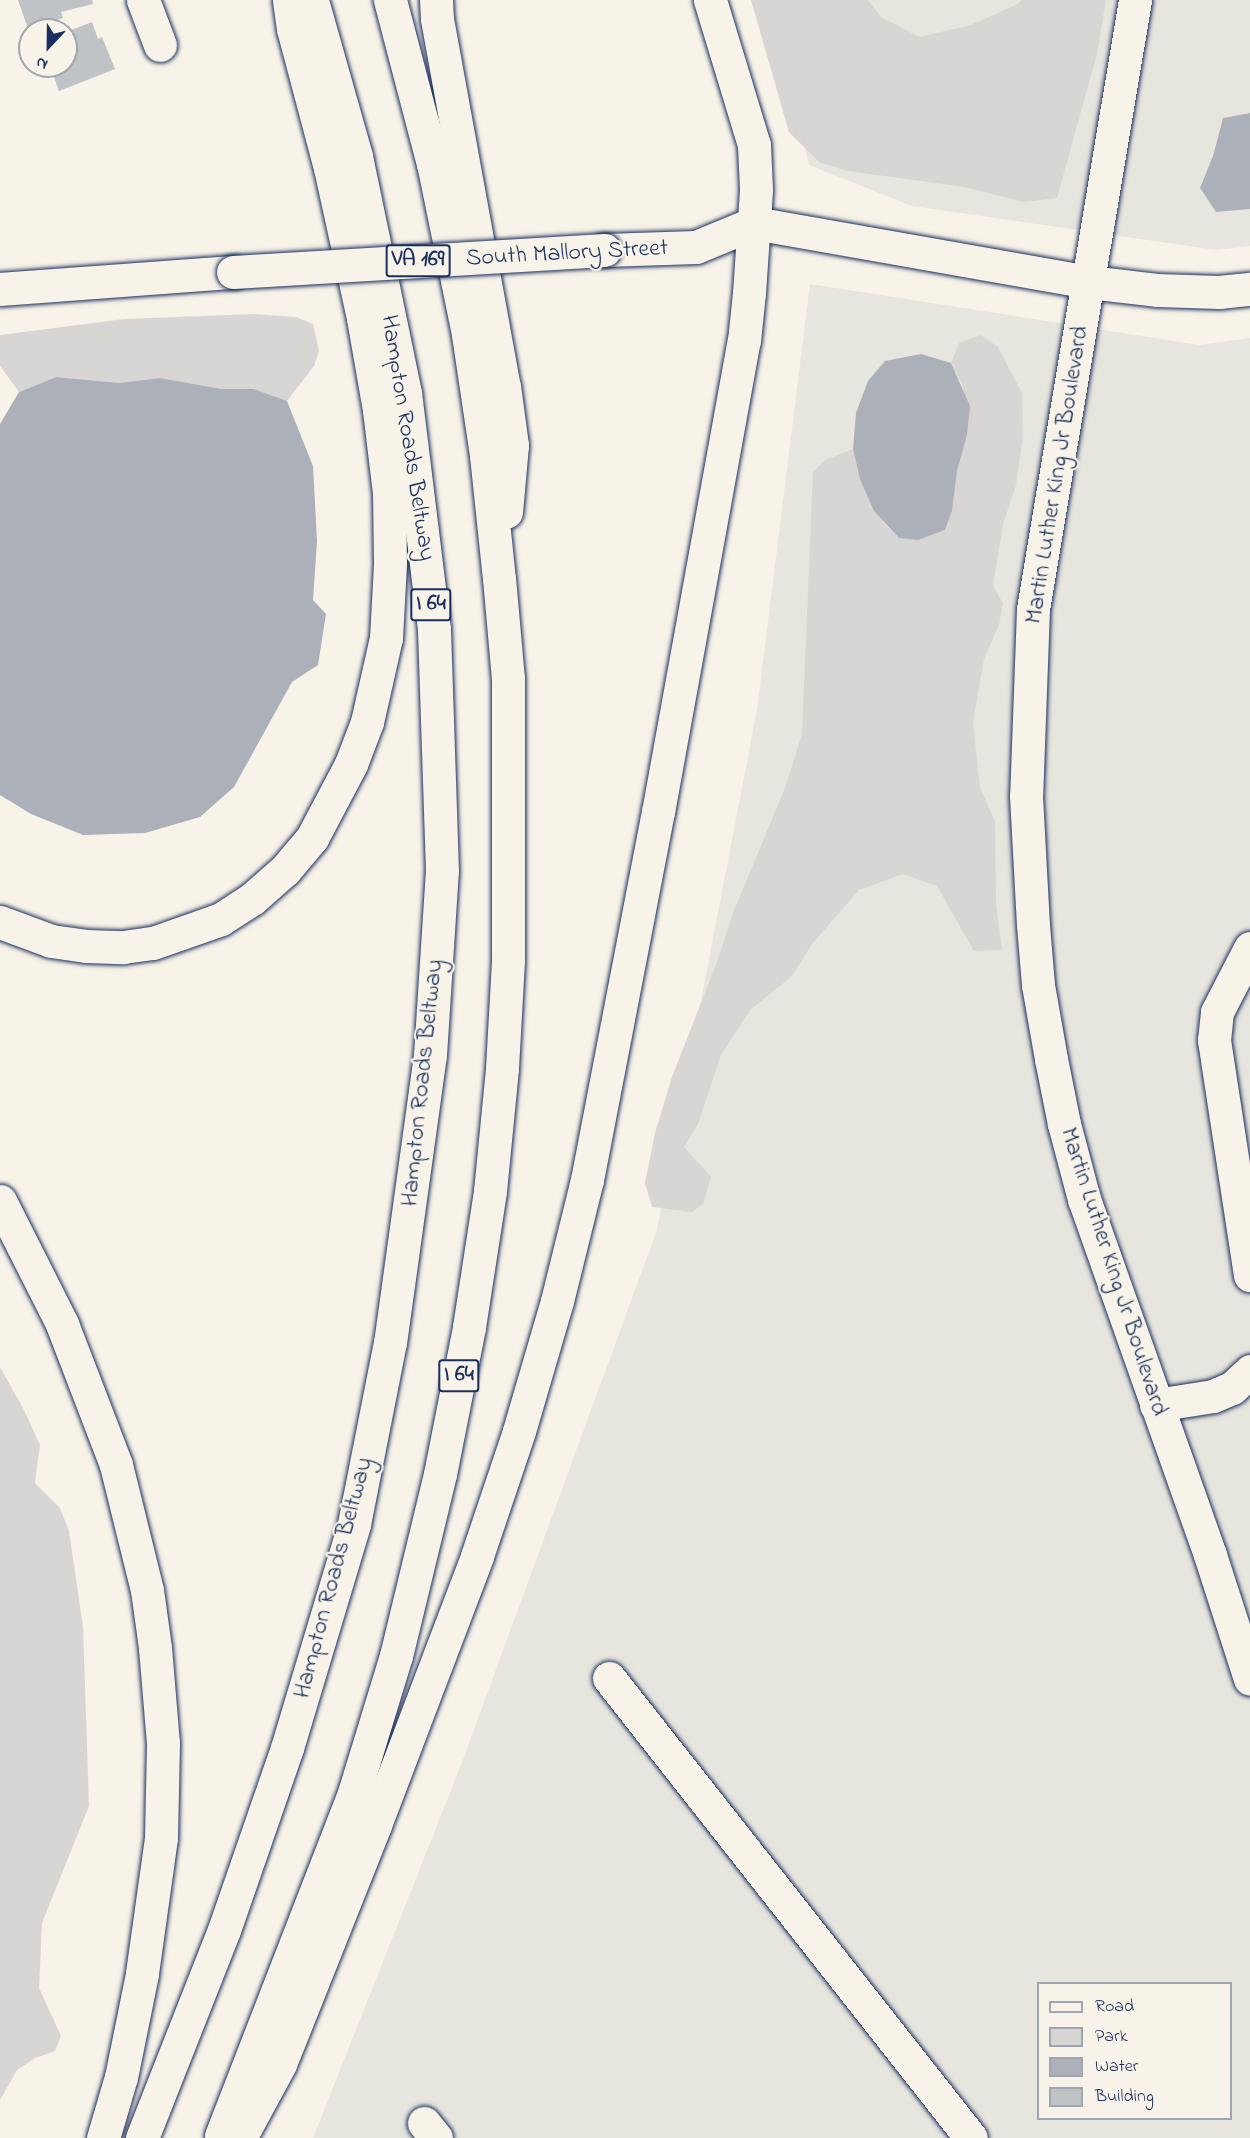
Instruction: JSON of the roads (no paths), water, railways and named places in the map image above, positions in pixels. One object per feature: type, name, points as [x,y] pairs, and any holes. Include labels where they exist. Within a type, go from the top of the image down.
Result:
[{"type":"main road","points":[[143,0],[160,45]]},
{"type":"main road","points":[[0,922],[51,941],[86,946],[123,947],[153,943],[221,919],[252,899],[285,870],[312,838],[342,784],[367,722],[386,638],[390,563],[389,493],[379,410],[363,318],[330,168],[293,30],[289,0]]},
{"type":"main road","name":"Hampton Roads Beltway","points":[[142,2138],[224,1930],[287,1748],[354,1524],[390,1343],[430,1055],[442,871],[434,629],[405,393],[356,156],[312,0]]},
{"type":"main road","name":"I 64","points":[[220,2138],[358,1783],[396,1656],[440,1473],[469,1327],[491,1180],[502,1068],[508,959],[508,680],[486,455],[468,333],[432,164],[390,0]]},
{"type":"main road","points":[[436,0],[437,19],[504,386],[512,445],[499,579]]},
{"type":"main road","points":[[240,2138],[280,2064],[375,1825],[473,1566],[519,1431],[557,1300],[587,1180],[678,706],[744,341],[754,223],[756,166],[754,145],[710,0]]},
{"type":"main road","name":"Martin Luther King Jr Boulevard","points":[[1135,0],[1033,609],[1026,796],[1033,925],[1038,985],[1064,1124],[1084,1199],[1210,1555],[1250,1679]]},
{"type":"main road","points":[[754,223],[1089,282],[1157,290],[1219,292],[1250,289]]},
{"type":"main road","name":"South Mallory Street","points":[[0,289],[604,250],[696,247],[754,223]]},
{"type":"main road","points":[[1250,948],[1217,1012],[1214,1040],[1250,1275]]},
{"type":"main road","points":[[0,1201],[62,1324],[116,1465],[144,1578],[155,1648],[163,1743],[161,1838],[142,1974],[121,2076],[103,2138]]},
{"type":"main road","points":[[1156,1405],[1214,1396],[1232,1388],[1250,1371]]},
{"type":"main road","points":[[609,1678],[971,2138]]},
{"type":"water","points":[[1250,113],[1250,209],[1216,212],[1200,188],[1213,156],[1223,118]]},
{"type":"water","points":[[921,354],[951,363],[970,406],[967,435],[957,471],[952,511],[945,530],[918,540],[899,538],[874,511],[860,479],[853,449],[856,413],[868,381],[885,361]]},
{"type":"water","points":[[56,377],[119,383],[160,378],[222,389],[254,389],[287,401],[313,466],[317,541],[313,600],[326,614],[318,665],[292,682],[234,787],[200,817],[145,833],[83,835],[31,814],[0,795],[0,424],[19,392]]}]
